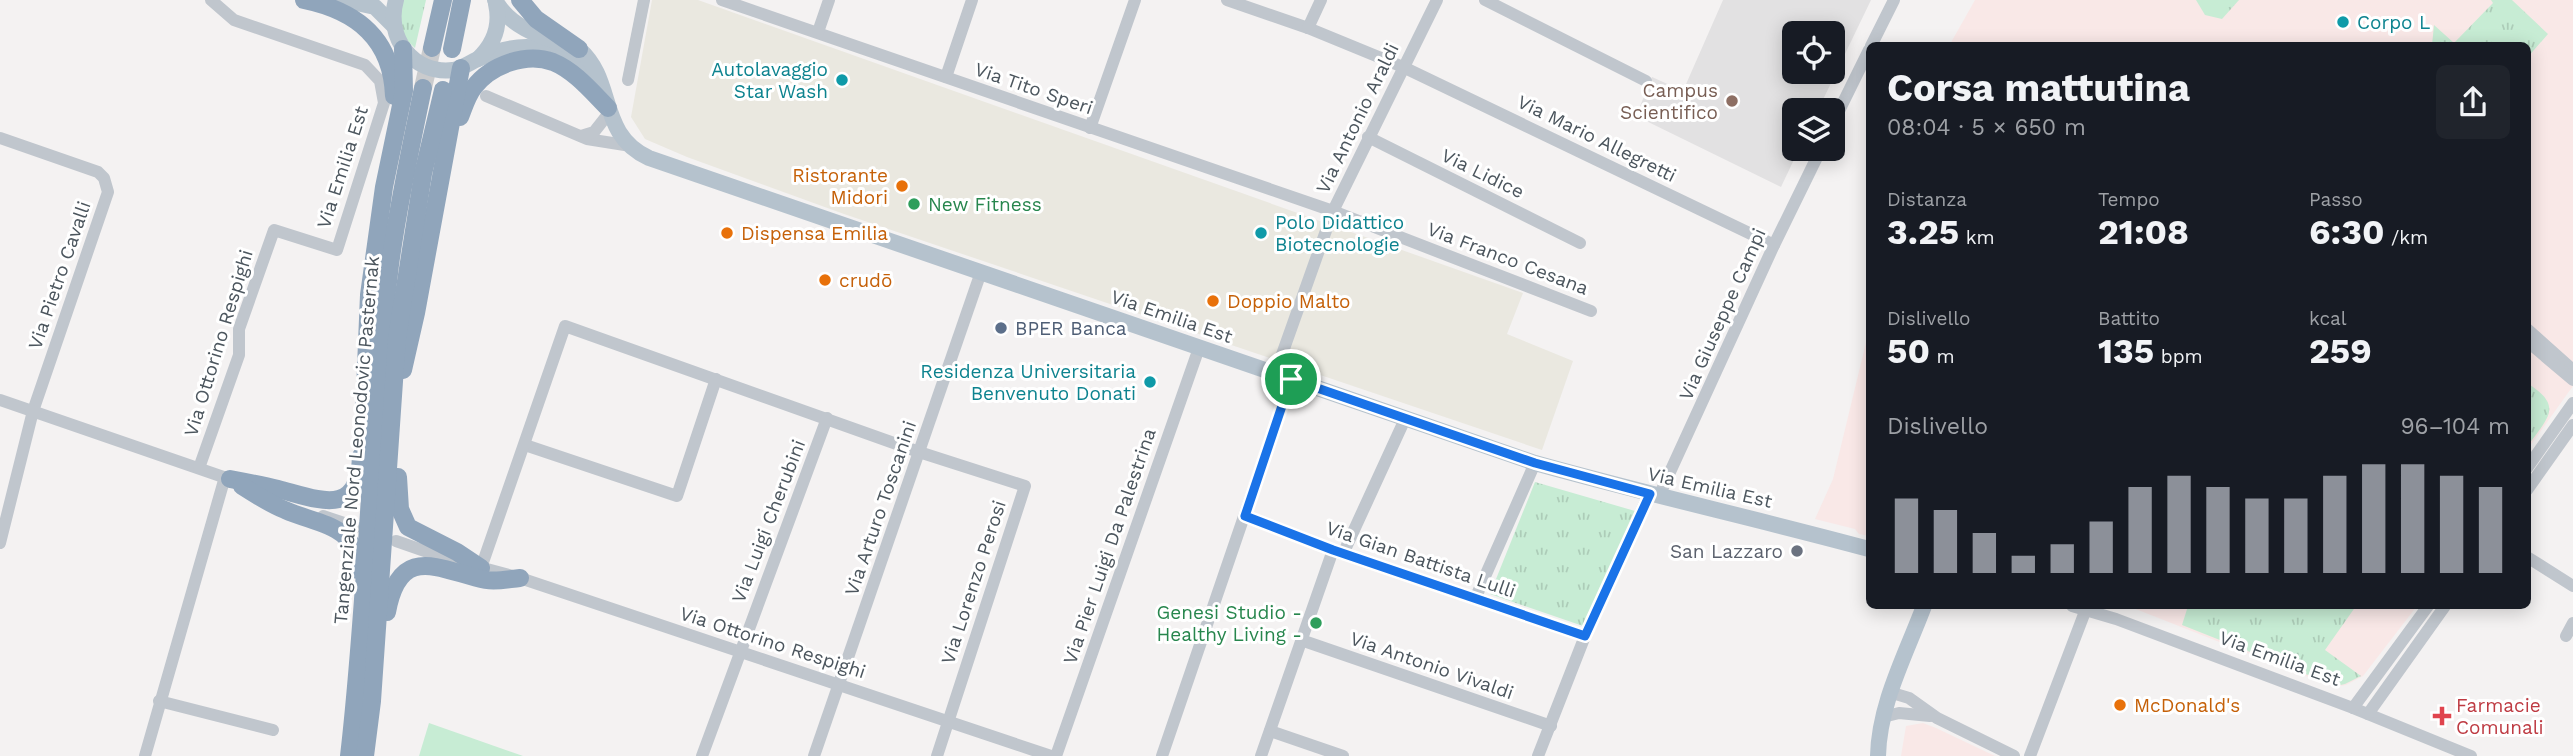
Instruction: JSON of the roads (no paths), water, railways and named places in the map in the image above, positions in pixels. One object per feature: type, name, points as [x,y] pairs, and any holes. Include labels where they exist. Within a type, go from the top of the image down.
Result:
[{"type":"highway","points":[[304,0],[336,8],[351,16],[365,27],[384,52],[393,81],[394,135]]},
{"type":"highway","points":[[432,48],[443,0]]},
{"type":"highway","points":[[452,49],[462,0]]},
{"type":"highway","points":[[520,0],[536,19],[579,48]]},
{"type":"highway","points":[[227,478],[327,501],[343,497],[358,484],[368,352],[366,330],[369,295],[408,54]]},
{"type":"highway","points":[[427,246],[457,124],[474,87],[485,76],[513,62],[532,59],[553,62],[573,74],[608,110]]},
{"type":"highway","points":[[385,400],[410,342],[457,69]]},
{"type":"highway","name":"Tangenziale Nord Leonodovic Pasternak","points":[[365,756],[372,701],[390,263],[423,88]]},
{"type":"highway","name":"Tangenziale Nord Leonodovic Pasternak","points":[[349,756],[385,400],[423,174],[443,90]]},
{"type":"highway","points":[[375,255],[372,320],[385,400],[398,446],[398,500],[404,519],[408,527],[457,552],[481,568]]},
{"type":"highway","points":[[227,478],[271,504],[337,529],[351,541],[357,557],[358,678]]},
{"type":"highway","points":[[372,701],[391,592],[404,574],[423,565],[437,566],[489,580],[520,578]]},
{"type":"main road","points":[[343,0],[375,7],[393,25],[408,54],[427,67],[457,69]]},
{"type":"main road","points":[[393,25],[396,0]]},
{"type":"main road","name":"Via Emilia Est","points":[[496,1],[508,19],[518,26],[579,48],[594,63],[617,130],[631,146],[649,158],[1535,463],[1866,548]]},
{"type":"main road","name":"Via Emilia Est","points":[[478,59],[490,45],[497,30],[496,1]]},
{"type":"main road","name":"Via Emilia Est","points":[[457,69],[512,48],[525,46],[555,52],[581,68],[608,110]]},
{"type":"main road","points":[[1878,756],[1878,737],[1889,692],[1923,609]]},
{"type":"street","points":[[211,0],[223,5]]},
{"type":"street","points":[[628,80],[645,0]]},
{"type":"street","name":"Via Tito Speri","points":[[722,0],[1334,211]]},
{"type":"street","points":[[818,32],[829,0]]},
{"type":"street","points":[[946,77],[972,0]]},
{"type":"street","points":[[1090,128],[1135,0]]},
{"type":"street","name":"Via Mario Allegretti","points":[[1227,0],[1308,28],[1403,66],[1774,245]]},
{"type":"street","points":[[1308,28],[1321,0]]},
{"type":"street","name":"Via Antonio Araldi","points":[[1162,756],[1245,516],[1283,376],[1334,211],[1437,0]]},
{"type":"street","points":[[1485,0],[1646,81]]},
{"type":"street","points":[[1873,42],[1894,0]]},
{"type":"street","name":"Via Emilia Est","points":[[223,5],[234,20],[362,63],[376,74],[383,88],[383,112],[337,250],[274,230]]},
{"type":"street","points":[[1845,99],[1866,56]]},
{"type":"street","name":"Via Emilia Est","points":[[486,96],[579,136],[631,146]]},
{"type":"street","points":[[579,136],[594,132],[608,110]]},
{"type":"street","name":"Via Lidice","points":[[1368,137],[1580,243]]},
{"type":"street","name":"Via Pietro Cavalli","points":[[0,138],[98,172],[104,178],[108,191],[33,411],[0,543]]},
{"type":"street","name":"Via Giuseppe Campi","points":[[1538,756],[1585,636],[1815,161]]},
{"type":"street","name":"Via Franco Cesana","points":[[1334,211],[1591,311]]},
{"type":"street","name":"Via Ottorino Respighi","points":[[199,468],[239,355],[239,329],[274,230]]},
{"type":"street","name":"Via Arturo Toscanini","points":[[814,756],[981,272]]},
{"type":"street","points":[[481,568],[565,326],[919,452]]},
{"type":"street","points":[[2531,333],[2573,370]]},
{"type":"street","points":[[2531,344],[2573,380]]},
{"type":"street","name":"Via Pier Luigi Da Palestrina","points":[[1056,756],[1199,348]]},
{"type":"street","points":[[525,445],[677,496],[716,379]]},
{"type":"street","name":"Via Ottorino Respighi","points":[[0,400],[199,468],[285,503],[356,527]]},
{"type":"street","points":[[2531,462],[2573,403]]},
{"type":"street","name":"Via Luigi Cherubini","points":[[702,756],[827,418]]},
{"type":"street","points":[[1261,756],[1301,640],[1338,552],[1405,419]]},
{"type":"street","points":[[2531,484],[2573,425]]},
{"type":"street","name":"Via Lorenzo Perosi","points":[[919,452],[1025,486],[937,756]]},
{"type":"street","points":[[1475,598],[1535,463]]},
{"type":"street","points":[[145,756],[159,701],[227,478]]},
{"type":"street","name":"Via Gian Battista Lulli","points":[[1245,516],[1338,552],[1585,636]]},
{"type":"street","name":"Via Ottorino Respighi","points":[[396,541],[520,578],[1051,756]]},
{"type":"street","points":[[2531,560],[2573,586]]},
{"type":"street","points":[[2030,756],[2085,609]]},
{"type":"street","name":"Via Emilia Est","points":[[2085,609],[2353,708],[2471,756]]},
{"type":"street","points":[[2353,708],[2426,609]]},
{"type":"street","points":[[2429,609],[2437,617]]},
{"type":"street","points":[[2368,714],[2443,609]]},
{"type":"street","points":[[2566,636],[2573,623]]},
{"type":"street","name":"Via Antonio Vivaldi","points":[[1301,640],[1551,726]]},
{"type":"street","points":[[1889,692],[1909,698],[1937,718],[2014,756]]},
{"type":"street","points":[[159,701],[273,730]]},
{"type":"street","points":[[1883,718],[1899,713],[1918,713],[1937,718]]},
{"type":"street","points":[[1270,731],[1343,756]]},
{"type":"tunnel","points":[[423,88],[432,48]]},
{"type":"place","name":"Corpo L","points":[[2343,22]]},
{"type":"place","name":"Autolavaggio Star Wash","points":[[842,80]]},
{"type":"place","name":"Campus Scientifico","points":[[1732,101]]},
{"type":"place","name":"Ristorante Midori","points":[[902,186]]},
{"type":"place","name":"New Fitness","points":[[914,204]]},
{"type":"place","name":"Dispensa Emilia","points":[[727,233]]},
{"type":"place","name":"Polo Didattico Biotecnologie","points":[[1261,233]]},
{"type":"place","name":"crudō","points":[[825,280]]},
{"type":"place","name":"Doppio Malto","points":[[1213,301]]},
{"type":"place","name":"BPER Banca","points":[[1001,328]]},
{"type":"place","name":"Residenza Universitaria Benvenuto Donati","points":[[1150,382]]},
{"type":"place","name":"San Lazzaro","points":[[1797,551]]},
{"type":"place","name":"Genesi Studio - Healthy Living -","points":[[1316,623]]},
{"type":"place","name":"McDonald's","points":[[2120,705]]},
{"type":"place","name":"Farmacie Comunali","points":[[2442,716]]}]
